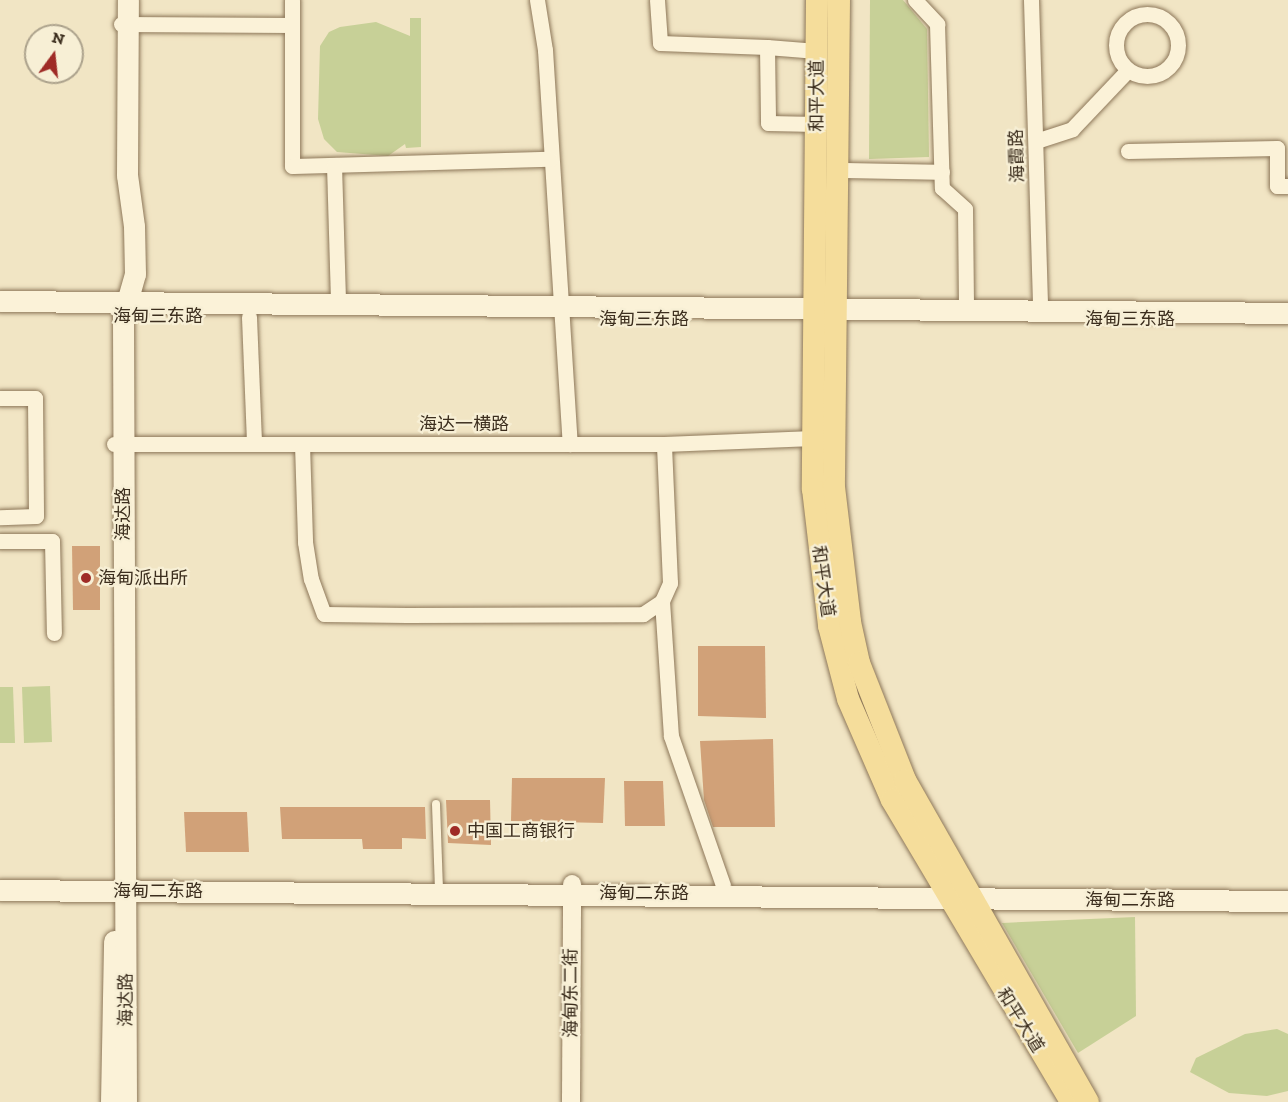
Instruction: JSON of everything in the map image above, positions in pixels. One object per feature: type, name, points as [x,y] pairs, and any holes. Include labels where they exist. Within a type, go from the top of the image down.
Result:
[{"type":"main road","name":"海达路","points":[[111,1102],[118,886],[119,309],[135,274],[127,175],[124,24],[121,0]]},
{"type":"main road","name":"海达路","points":[[124,24],[128,0]]},
{"type":"main road","name":"和平大道","points":[[817,0],[817,124],[834,487],[850,622],[859,663],[896,759],[955,892],[1071,1102]]},
{"type":"main road","name":"和平大道","points":[[838,0],[839,170],[813,438],[820,567],[846,692],[887,789],[1088,1102]]},
{"type":"main road","points":[[0,301],[119,309],[338,303],[560,312],[1288,313]]},
{"type":"main road","name":"海甸三东路","points":[[0,315],[119,309],[249,317],[560,312]]},
{"type":"main road","name":"海甸三东路","points":[[826,314],[1288,320]]},
{"type":"main road","name":"海甸二东路","points":[[0,881],[118,886],[955,892],[1288,889]]},
{"type":"main road","name":"海甸二东路","points":[[575,889],[723,885],[1288,901]]},
{"type":"main road","name":"海达路","points":[[118,886],[126,1102]]},
{"type":"main road","name":"海甸二东路","points":[[0,890],[118,886]]},
{"type":"street","points":[[292,0],[292,166],[549,159]]},
{"type":"street","points":[[537,0],[545,50],[549,159],[570,444]]},
{"type":"street","points":[[657,0],[660,43],[817,51]]},
{"type":"street","points":[[915,0],[937,24],[942,188],[965,209],[966,311]]},
{"type":"street","name":"海霞路","points":[[1031,0],[1040,312]]},
{"type":"street","points":[[1146,14],[1166,20],[1177,36],[1172,64],[1146,76],[1128,70],[1120,62],[1116,41],[1126,22],[1146,14]]},
{"type":"street","points":[[124,24],[292,26]]},
{"type":"street","points":[[767,47],[768,123],[817,124]]},
{"type":"street","points":[[1036,141],[1072,129],[1128,70]]},
{"type":"street","points":[[1128,151],[1277,148],[1277,186],[1288,186]]},
{"type":"street","points":[[334,165],[338,303]]},
{"type":"street","points":[[839,170],[942,172]]},
{"type":"street","points":[[249,317],[254,444]]},
{"type":"street","points":[[0,398],[35,398],[36,516],[0,517]]},
{"type":"street","name":"海达一横路","points":[[119,444],[664,444],[813,438]]},
{"type":"street","points":[[302,444],[305,542],[311,579],[324,614],[643,614],[662,602]]},
{"type":"street","points":[[664,444],[670,583],[662,602],[671,736],[723,885]]},
{"type":"street","points":[[0,541],[52,541],[54,633]]},
{"type":"street","name":"海甸东二街","points":[[571,1102],[575,889]]},
{"type":"street","name":"海甸东二街","points":[[575,889],[577,1102]]},
{"type":"lane","points":[[436,804],[439,888]]},
{"type":"green space","points":[[870,0],[903,0],[927,29],[929,157],[869,159]]},
{"type":"green space","points":[[410,18],[421,18],[421,147],[406,148],[405,144],[388,156],[337,152],[324,139],[318,119],[320,46],[329,32],[340,27],[376,22],[410,36]]},
{"type":"green space","points":[[50,686],[52,742],[24,743],[22,687]]},
{"type":"green space","points":[[0,687],[13,687],[15,743],[0,743]]},
{"type":"green space","points":[[1135,917],[1136,1016],[1078,1053],[1002,923]]},
{"type":"green space","points":[[1277,1029],[1288,1034],[1288,1091],[1267,1096],[1229,1093],[1190,1072],[1196,1058],[1245,1034]]},
{"type":"building","name":"海甸派出所","points":[[72,546],[100,546],[100,610],[73,610]]},
{"type":"building","points":[[698,646],[765,646],[766,718],[698,716]]},
{"type":"building","points":[[773,739],[775,827],[713,827],[704,800],[700,741]]},
{"type":"building","points":[[512,778],[605,778],[603,823],[511,821]]},
{"type":"building","points":[[624,781],[663,781],[665,826],[625,826]]},
{"type":"building","points":[[446,800],[490,800],[491,845],[448,843]]},
{"type":"building","points":[[280,807],[425,807],[426,839],[402,838],[402,849],[363,849],[362,839],[282,839]]},
{"type":"building","points":[[184,812],[247,812],[249,852],[186,852]]},
{"type":"place","name":"海甸派出所","points":[[86,578]]},
{"type":"place","name":"中国工商银行","points":[[455,831]]}]
